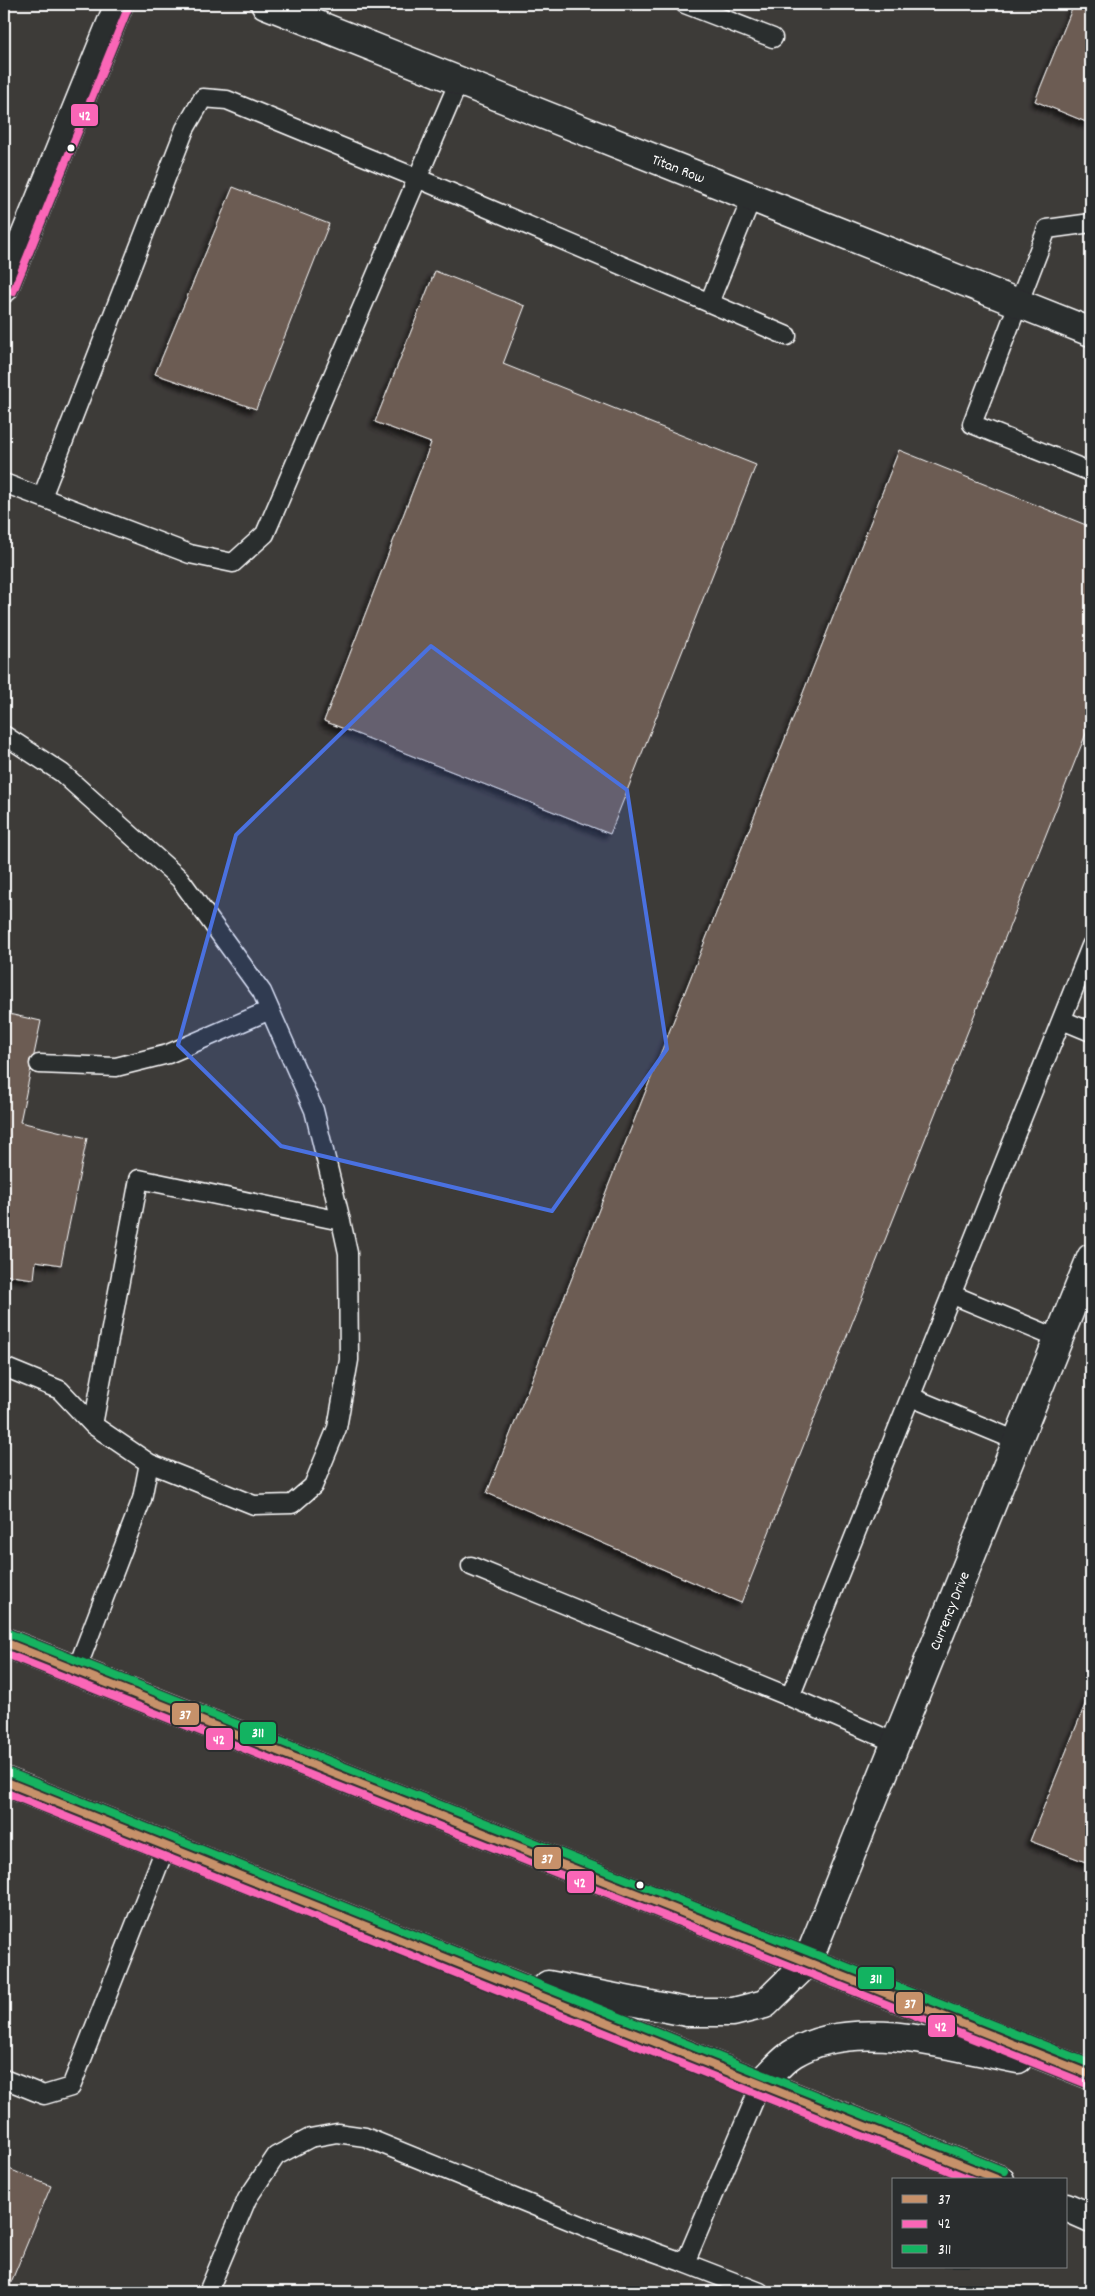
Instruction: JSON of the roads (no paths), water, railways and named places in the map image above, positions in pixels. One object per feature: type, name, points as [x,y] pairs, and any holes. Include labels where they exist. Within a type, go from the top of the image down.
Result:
[{"type":"main road","points":[[4,288],[118,4]]},
{"type":"main road","name":"Titan Row","points":[[265,4],[1091,332]]},
{"type":"main road","name":"Currency Drive","points":[[807,1963],[1091,1258]]},
{"type":"main road","points":[[4,1642],[1085,2072]]},
{"type":"main road","points":[[4,1781],[995,2178]]},
{"type":"main road","points":[[485,1973],[686,2012],[733,2012],[765,2004],[807,1963]]},
{"type":"main road","points":[[761,2084],[793,2053],[825,2039],[880,2034],[1085,2072]]},
{"type":"main road","points":[[1068,2208],[1091,2218]]},
{"type":"lane","points":[[685,4],[773,38]]},
{"type":"lane","points":[[4,483],[190,554],[233,562],[265,534],[459,81]]},
{"type":"lane","points":[[42,497],[185,129],[203,98],[227,100],[417,178],[787,336]]},
{"type":"lane","points":[[708,303],[752,197]]},
{"type":"lane","points":[[1091,223],[1047,229],[1017,302],[972,424],[1091,472]]},
{"type":"lane","points":[[4,735],[62,773],[180,879],[262,992],[314,1110],[341,1221],[348,1253],[349,1360],[337,1428],[312,1486],[292,1504],[254,1505],[149,1463],[93,1425],[60,1390],[4,1367]]},
{"type":"lane","points":[[790,1697],[1091,946]]},
{"type":"lane","points":[[38,1064],[116,1067],[168,1054],[270,1010]]},
{"type":"lane","points":[[1062,1020],[1091,1032]]},
{"type":"lane","points":[[93,1425],[139,1178],[341,1221]]},
{"type":"lane","points":[[952,1296],[1059,1339]]},
{"type":"lane","points":[[911,1397],[1017,1441]]},
{"type":"lane","points":[[76,1671],[142,1499],[149,1463]]},
{"type":"lane","points":[[471,1566],[790,1697],[896,1743]]},
{"type":"lane","points":[[4,2079],[44,2094],[71,2088],[166,1846]]},
{"type":"lane","points":[[685,2263],[761,2084]]},
{"type":"lane","points":[[208,2292],[247,2199],[276,2156],[310,2138],[337,2134],[365,2137],[593,2230],[760,2292]]}]
